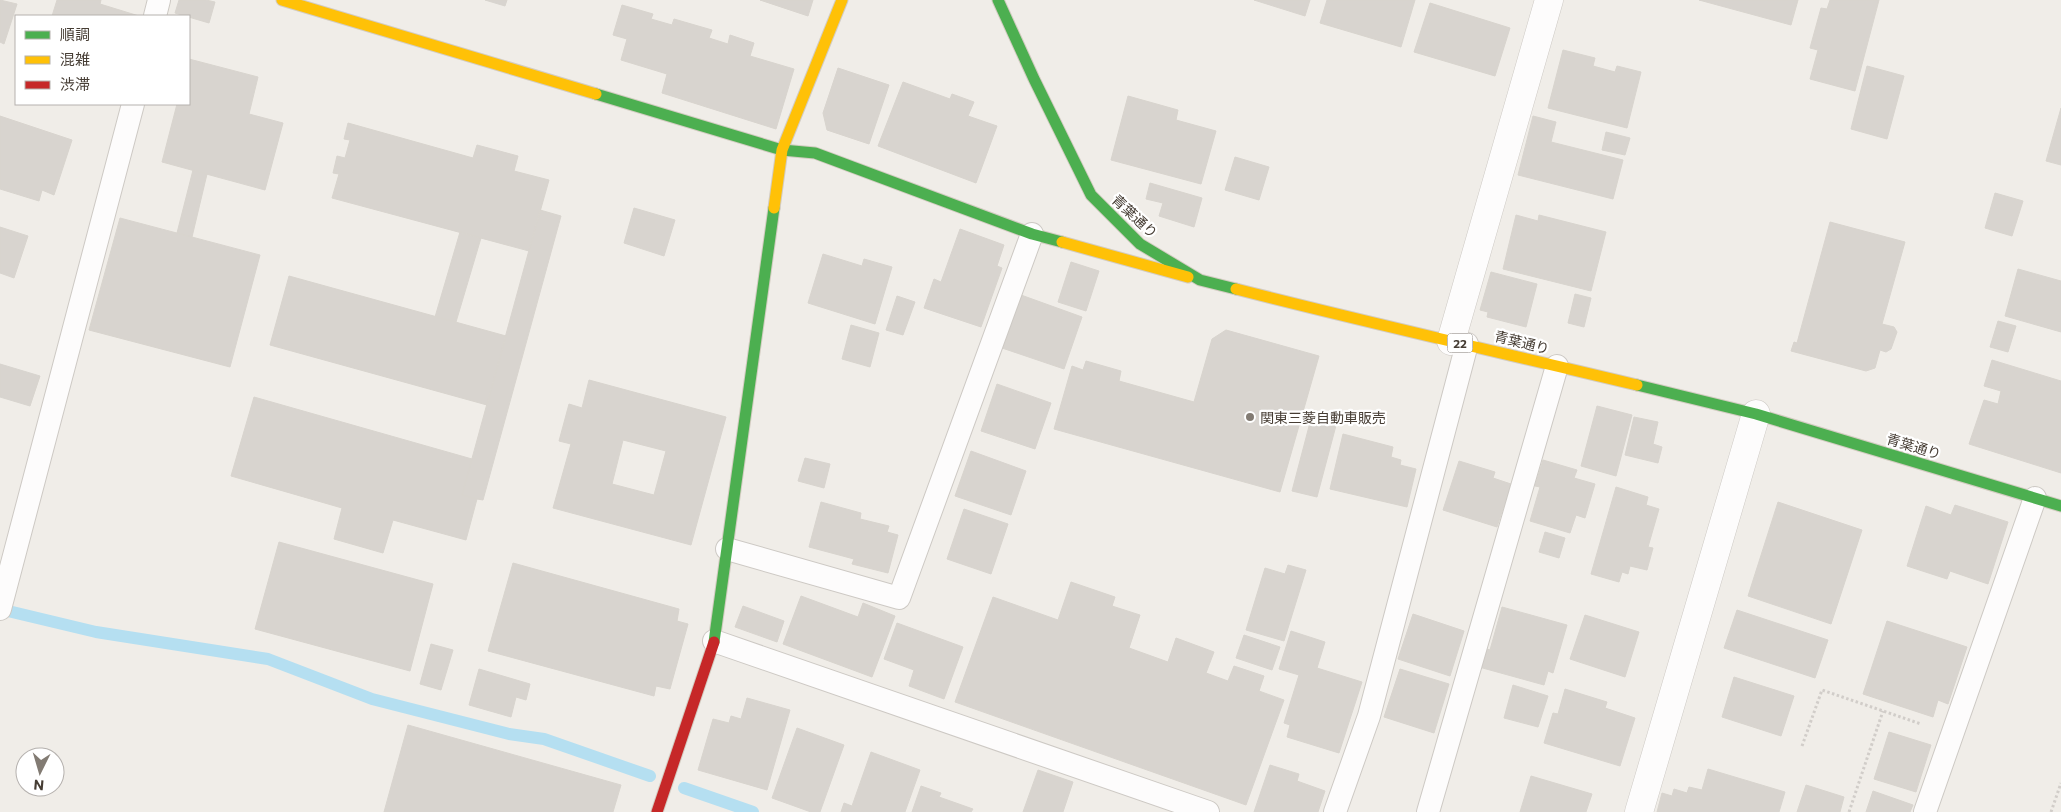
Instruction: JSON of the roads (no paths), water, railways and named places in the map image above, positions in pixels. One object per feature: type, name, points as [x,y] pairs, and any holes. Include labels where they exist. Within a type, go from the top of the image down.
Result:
[{"type":"street","points":[[282,0],[782,150],[815,153],[1032,234],[1200,280]]},
{"type":"street","points":[[658,812],[714,640],[782,150],[842,0]]},
{"type":"street","name":"青葉通り","points":[[998,0],[1034,80],[1091,195],[1140,244],[1200,280],[1364,322],[1459,342],[1756,414],[2061,506]]},
{"type":"street","points":[[1459,342],[1550,0]]},
{"type":"street","points":[[1639,812],[1756,414]]},
{"type":"lane","points":[[155,15],[159,0]]},
{"type":"lane","points":[[2,601],[133,105]]},
{"type":"lane","points":[[727,549],[899,598],[1032,234]]},
{"type":"lane","points":[[1336,812],[1368,716],[1459,342]]},
{"type":"lane","points":[[1428,812],[1557,366]]},
{"type":"lane","points":[[1925,812],[2035,498]]},
{"type":"lane","points":[[714,640],[1208,812]]},
{"type":"waterway","points":[[0,609],[96,632],[268,659],[372,699],[509,734],[544,739],[650,776]]},
{"type":"waterway","points":[[684,788],[753,812]]},
{"type":"place","name":"関東三菱自動車販売","points":[[1250,417]]}]
